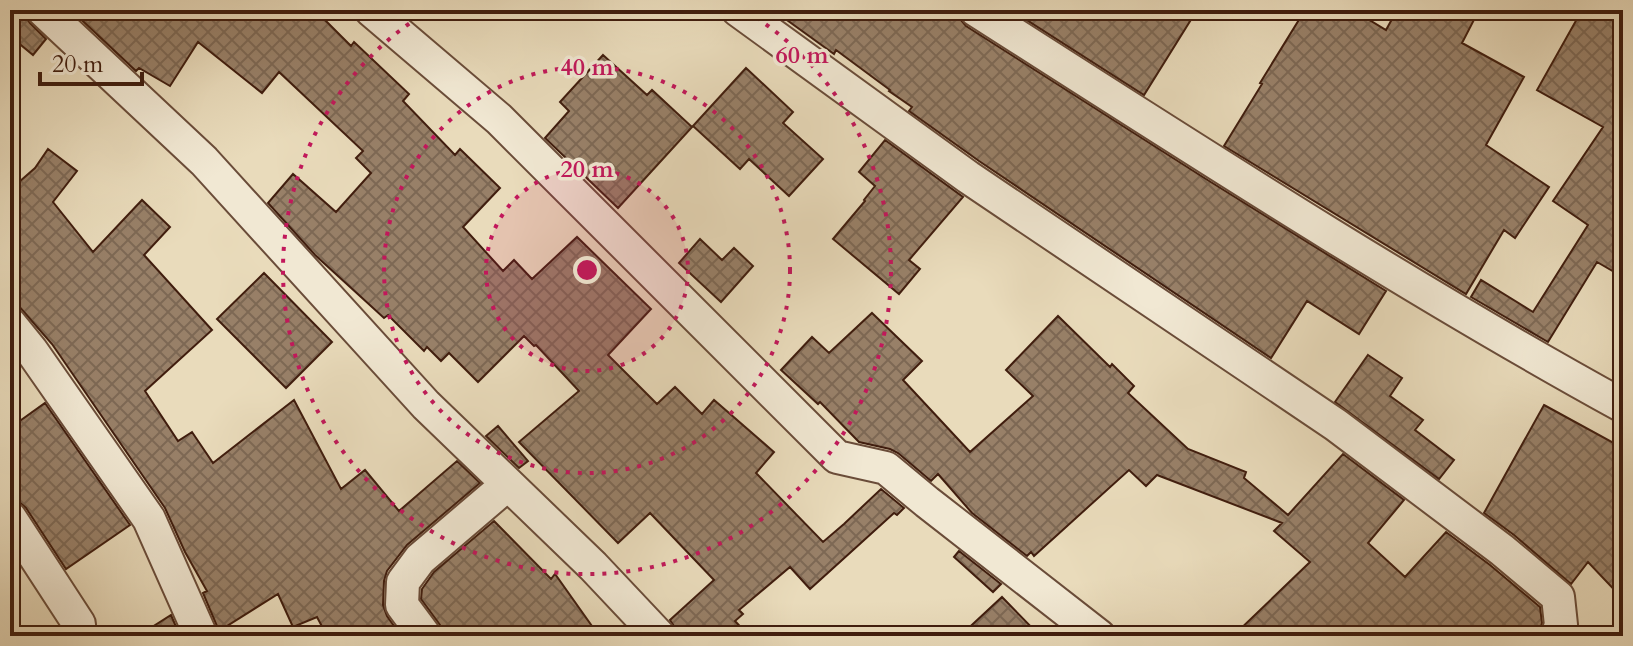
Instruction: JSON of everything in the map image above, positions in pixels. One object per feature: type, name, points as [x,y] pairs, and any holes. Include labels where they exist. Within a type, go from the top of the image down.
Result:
[{"type":"street","points":[[43,10],[204,161],[426,405],[593,566],[659,636]]},
{"type":"street","points":[[371,10],[499,119],[837,457],[886,468],[1099,636]]},
{"type":"street","points":[[738,10],[968,177],[1336,425],[1502,550],[1558,597],[1561,625],[1557,636]]},
{"type":"street","points":[[976,10],[1274,201],[1526,353],[1623,406]]},
{"type":"street","points":[[10,324],[149,519],[201,636]]},
{"type":"street","points":[[425,636],[402,605],[403,582],[420,559],[508,484]]},
{"type":"street","points":[[10,518],[79,624],[78,636]]},
{"type":"building","points":[[10,10],[25,10],[30,23],[46,39],[33,55],[10,36]]},
{"type":"building","points":[[71,10],[315,10],[351,46],[354,42],[409,94],[403,101],[455,155],[460,149],[500,188],[463,227],[503,271],[514,260],[532,279],[577,237],[651,309],[608,355],[657,404],[675,387],[702,414],[714,400],[774,452],[756,473],[823,542],[881,489],[904,508],[897,515],[894,513],[810,589],[790,567],[739,610],[743,614],[735,621],[749,636],[677,636],[670,620],[714,580],[650,513],[618,543],[519,442],[579,391],[536,345],[524,336],[478,382],[449,353],[441,361],[427,347],[424,351],[388,315],[384,318],[315,255],[268,203],[293,174],[336,212],[371,173],[356,158],[363,151],[279,72],[262,93],[198,42],[170,86],[139,68],[136,71]]},
{"type":"building","points":[[773,10],[957,10],[966,26],[1386,291],[1359,334],[1307,301],[1271,358],[979,161],[909,111],[912,107],[836,50],[834,54]]},
{"type":"building","points":[[1011,10],[1197,10],[1144,95]]},
{"type":"building","points":[[1305,10],[1353,10],[1386,30],[1397,10],[1479,10],[1462,43],[1524,77],[1486,145],[1549,187],[1515,238],[1504,230],[1466,294],[1224,146]]},
{"type":"building","points":[[1582,10],[1623,10],[1623,277],[1597,262],[1548,342],[1471,297],[1481,280],[1533,312],[1588,225],[1553,201],[1603,127],[1537,90]]},
{"type":"building","points":[[603,55],[647,95],[652,90],[692,127],[618,208],[545,138],[569,111],[560,102]]},
{"type":"building","points":[[746,68],[793,112],[783,123],[823,159],[789,196],[749,159],[740,169],[693,126]]},
{"type":"building","points":[[885,140],[963,197],[909,260],[920,269],[899,294],[833,239],[875,186],[859,172]]},
{"type":"building","points":[[48,149],[77,171],[53,202],[93,252],[142,200],[170,227],[144,255],[212,330],[145,391],[178,441],[192,432],[213,463],[294,400],[341,489],[365,470],[399,511],[457,461],[480,483],[407,545],[387,571],[383,605],[401,636],[327,636],[317,617],[293,627],[278,594],[219,631],[203,593],[207,591],[165,508],[52,344],[10,296],[10,190],[35,168]]},
{"type":"building","points":[[700,239],[722,260],[734,248],[753,266],[721,302],[679,263]]},
{"type":"building","points":[[264,273],[332,342],[286,388],[217,319]]},
{"type":"building","points":[[872,313],[922,361],[903,380],[970,452],[1033,396],[1006,370],[1058,316],[1134,386],[1128,393],[1188,449],[1246,472],[1244,478],[1288,515],[1343,454],[1404,500],[1368,543],[1405,577],[1446,532],[1540,607],[1542,623],[1538,636],[1233,636],[1310,562],[1274,531],[1282,523],[1157,475],[1146,486],[1129,470],[1034,556],[1031,552],[1027,556],[972,513],[938,474],[931,481],[898,453],[859,442],[820,402],[818,404],[781,370],[812,337],[829,353]]},
{"type":"building","points":[[1368,355],[1402,378],[1390,396],[1423,420],[1415,430],[1454,460],[1439,479],[1335,402]]},
{"type":"building","points":[[45,403],[130,525],[66,569],[26,508],[10,499],[10,428]]},
{"type":"building","points":[[1544,405],[1623,448],[1623,599],[1588,562],[1571,584],[1484,513]]},
{"type":"building","points":[[498,426],[528,461],[519,468],[486,436]]},
{"type":"building","points":[[494,521],[551,579],[555,574],[599,636],[444,636],[440,625],[421,599],[422,589],[434,572]]},
{"type":"building","points":[[959,551],[1001,584],[993,592],[954,557]]},
{"type":"building","points":[[1002,597],[1040,636],[960,636]]},
{"type":"building","points":[[171,615],[180,636],[138,636]]}]
